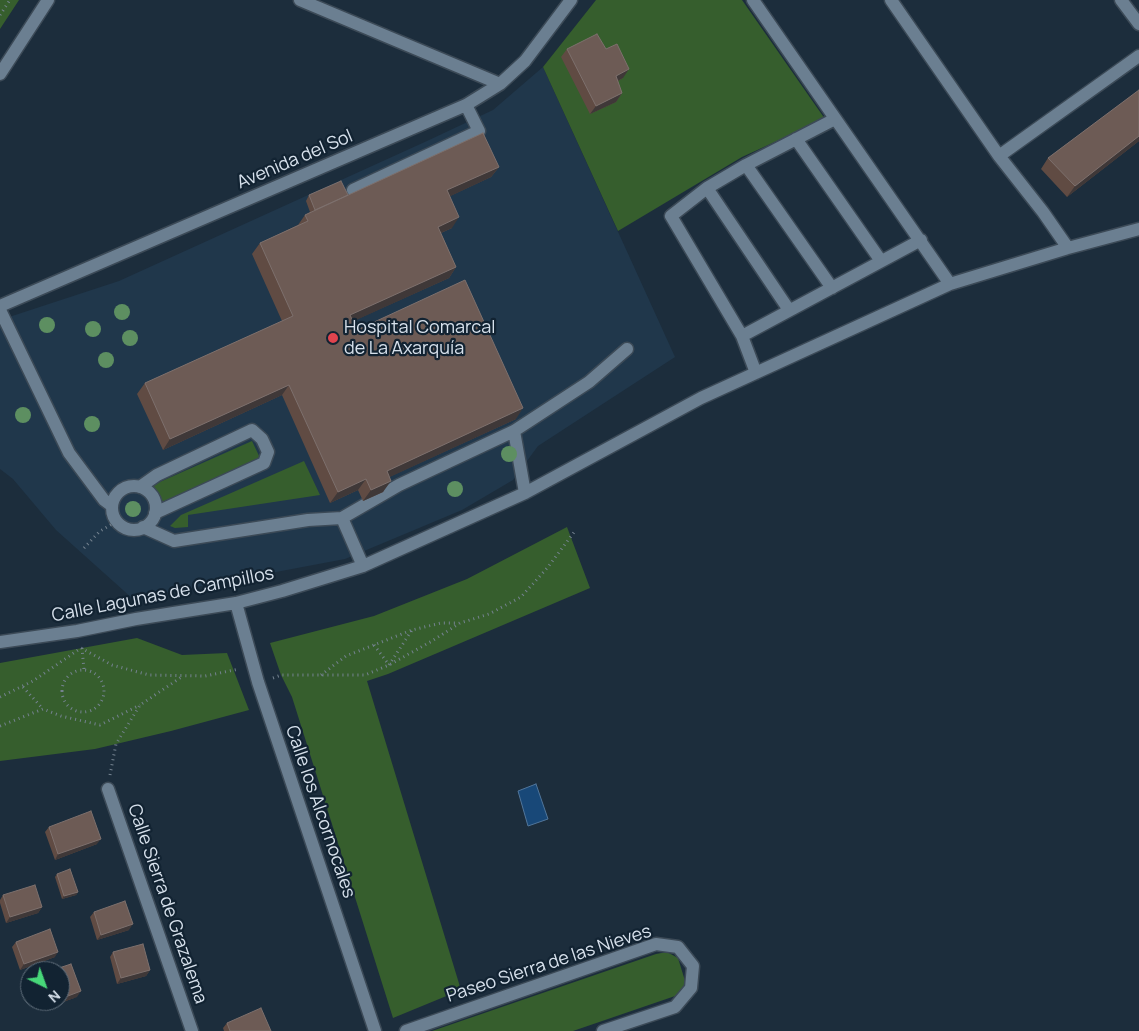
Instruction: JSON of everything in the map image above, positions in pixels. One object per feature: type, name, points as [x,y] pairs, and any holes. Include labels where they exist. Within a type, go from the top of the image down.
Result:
[{"type":"street","points":[[0,74],[48,0]]},
{"type":"street","points":[[300,0],[500,84]]},
{"type":"street","name":"Avenida del Sol","points":[[0,308],[466,106],[500,84],[525,61],[571,0]]},
{"type":"street","points":[[753,0],[950,284]]},
{"type":"street","points":[[891,0],[1000,156],[1068,248]]},
{"type":"street","points":[[1122,0],[1139,24]]},
{"type":"street","points":[[1000,156],[1139,56]]},
{"type":"street","points":[[352,190],[479,131],[466,106]]},
{"type":"street","points":[[756,373],[742,336],[671,216],[707,188],[746,165],[835,120]]},
{"type":"street","points":[[796,140],[881,261]]},
{"type":"street","points":[[746,165],[832,288]]},
{"type":"street","points":[[707,188],[789,310]]},
{"type":"street","name":"Calle Lagunas de Campillos","points":[[0,642],[78,631],[136,619],[236,603],[363,566],[525,493],[700,398],[950,284],[1068,248],[1139,229]]},
{"type":"street","points":[[742,336],[921,240]]},
{"type":"street","points":[[0,308],[69,453],[104,500],[112,506]]},
{"type":"street","points":[[143,528],[149,524],[155,514],[156,507],[151,494],[140,487],[134,486],[121,490],[117,494],[112,506],[116,521],[129,529],[143,528],[174,541],[308,520],[342,518],[399,485],[514,431],[589,382],[627,349]]},
{"type":"street","points":[[140,487],[157,475],[252,430],[262,439],[268,452],[264,463],[155,514]]},
{"type":"street","points":[[514,431],[525,493]]},
{"type":"street","points":[[342,518],[363,566]]},
{"type":"street","name":"Calle los Alcornocales","points":[[236,603],[258,682],[375,1031]]},
{"type":"street","name":"Calle Sierra de Grazalema","points":[[108,789],[192,1031]]},
{"type":"street","name":"Paseo Sierra de las Nieves","points":[[406,1031],[656,944],[678,946],[693,966],[691,988],[675,1007],[603,1031]]},
{"type":"path","points":[[0,15],[10,0]]},
{"type":"path","points":[[0,5],[5,8]]},
{"type":"path","points":[[84,548],[100,531],[116,521]]},
{"type":"path","points":[[258,682],[281,675],[365,675],[389,666],[460,624],[489,614],[521,597],[548,567],[575,531]]},
{"type":"path","points":[[321,675],[346,656],[412,630],[441,623],[460,624]]},
{"type":"path","points":[[389,666],[412,630]]},
{"type":"path","points":[[78,631],[84,670]]},
{"type":"path","points":[[374,645],[389,666]]},
{"type":"path","points":[[82,648],[112,665],[149,675],[205,676],[254,666]]},
{"type":"path","points":[[0,697],[33,681],[82,648]]},
{"type":"path","points":[[84,670],[96,675],[103,686],[104,692],[99,704],[94,709],[82,712],[68,706],[62,694],[62,686],[70,674],[84,670]]},
{"type":"path","points":[[23,686],[43,709],[62,716],[100,724],[140,706],[183,676]]},
{"type":"path","points":[[108,789],[116,744],[140,706]]},
{"type":"path","points":[[0,726],[43,709]]},
{"type":"path","points":[[80,720],[82,712]]},
{"type":"shaded area","name":"Hospital Comarcal de La Axarquía","points":[[543,67],[675,357],[538,446],[513,480],[462,510],[345,559],[133,599],[56,530],[13,479],[0,469],[0,320],[119,281],[427,141],[493,110]]},
{"type":"green space","points":[[0,0],[19,0],[0,29]]},
{"type":"green space","points":[[596,0],[742,0],[825,119],[742,157],[618,231],[543,67]]},
{"type":"green space","points":[[252,441],[261,460],[161,504],[153,485]]},
{"type":"green space","points":[[304,461],[320,495],[188,515],[188,527],[175,528],[170,526],[181,515]]},
{"type":"green space","points":[[567,527],[590,588],[388,674],[367,681],[461,990],[393,1018],[292,697],[281,675],[270,643],[374,616],[467,579]]},
{"type":"green space","points":[[137,638],[182,655],[227,653],[249,710],[95,749],[0,761],[0,663]]},
{"type":"green space","points":[[667,952],[678,958],[686,984],[678,995],[573,1031],[432,1031],[656,954]]},
{"type":"water","points":[[536,784],[548,819],[528,826],[518,791]]},
{"type":"building","points":[[597,34],[606,49],[617,44],[629,69],[616,76],[622,93],[596,106],[567,49]]},
{"type":"building","points":[[1139,90],[1139,136],[1075,186],[1048,158]]},
{"type":"building","points":[[483,133],[499,167],[447,190],[459,217],[438,227],[456,267],[350,315],[357,330],[465,280],[523,408],[387,471],[391,481],[371,490],[366,479],[338,492],[289,385],[170,439],[145,383],[293,316],[260,243],[308,221],[305,215]]},
{"type":"building","points":[[341,181],[348,195],[315,210],[309,195]]},
{"type":"building","points":[[91,811],[101,839],[58,854],[49,827]]},
{"type":"building","points":[[70,869],[78,892],[64,896],[57,874]]},
{"type":"building","points":[[35,885],[42,907],[10,917],[3,895]]},
{"type":"building","points":[[125,901],[133,924],[101,935],[94,912]]},
{"type":"building","points":[[50,929],[58,952],[32,961],[23,961],[16,942]]},
{"type":"building","points":[[143,944],[150,970],[121,978],[113,952]]},
{"type":"building","points":[[70,964],[81,991],[70,995]]},
{"type":"building","points":[[261,1008],[271,1031],[230,1031],[227,1023]]},
{"type":"place","name":"Hospital Comarcal de La Axarquía","points":[[333,338]]}]
